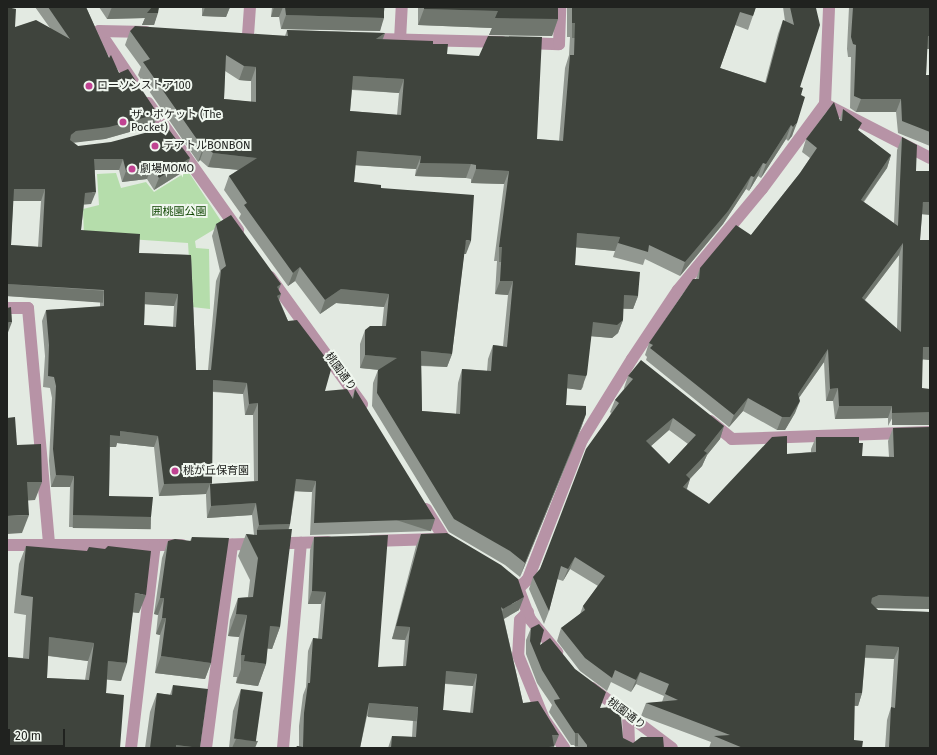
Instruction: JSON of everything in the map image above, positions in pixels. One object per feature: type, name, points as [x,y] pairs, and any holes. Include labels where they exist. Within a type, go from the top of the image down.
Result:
[{"type":"street","points":[[248,35],[250,7]]},
{"type":"street","points":[[400,40],[402,7]]},
{"type":"street","points":[[369,39],[559,44],[560,7]]},
{"type":"street","points":[[520,587],[528,579],[582,440],[632,360],[678,290],[762,189],[825,104],[829,7]]},
{"type":"street","points":[[162,32],[99,31],[166,130],[246,242]]},
{"type":"street","points":[[232,34],[262,35]]},
{"type":"street","points":[[825,104],[930,158]]},
{"type":"street","points":[[151,134],[166,130]]},
{"type":"street","name":"桃園通り","points":[[264,268],[351,386],[367,412]]},
{"type":"street","points":[[7,308],[28,308],[50,544]]},
{"type":"street","points":[[632,360],[644,369]]},
{"type":"street","points":[[701,414],[732,439],[930,432]]},
{"type":"street","points":[[419,499],[444,538],[462,549]]},
{"type":"street","points":[[356,541],[444,538]]},
{"type":"street","points":[[7,545],[232,545],[341,542]]},
{"type":"street","points":[[283,748],[301,543]]},
{"type":"street","points":[[131,748],[156,545]]},
{"type":"street","points":[[206,748],[232,545]]},
{"type":"street","points":[[506,575],[520,587],[530,619],[566,665]]},
{"type":"street","points":[[528,612],[520,620],[518,655],[544,718],[564,748]]},
{"type":"street","name":"桃園通り","points":[[581,680],[672,748]]},
{"type":"street","points":[[628,715],[629,748]]},
{"type":"green space","name":"囲桃園公園","points":[[188,171],[223,224],[195,241],[196,248],[209,249],[210,309],[192,307],[188,243],[84,236],[83,209],[99,205],[97,174],[116,173],[121,188],[146,182],[154,192]]},
{"type":"building","points":[[7,7],[16,9],[15,27],[36,20],[70,39],[48,7],[86,7],[109,58],[111,55],[119,73],[128,69],[158,114],[109,127],[76,131],[71,135],[70,140],[78,146],[111,142],[167,127],[190,158],[159,178],[151,167],[126,171],[123,159],[94,159],[96,192],[85,193],[81,230],[140,234],[139,253],[191,255],[196,370],[211,370],[221,270],[226,266],[216,224],[231,215],[281,284],[277,287],[281,294],[277,296],[288,321],[297,320],[332,366],[325,391],[347,389],[353,399],[355,389],[435,519],[314,523],[316,481],[296,479],[290,524],[259,525],[256,503],[211,506],[210,484],[258,481],[258,403],[249,404],[247,383],[213,380],[212,483],[164,484],[158,436],[120,431],[120,436],[110,435],[109,496],[153,497],[151,517],[73,515],[74,476],[56,475],[53,449],[56,386],[54,377],[48,376],[49,345],[46,310],[104,306],[104,290],[7,284]],"holes":[[[14,189],[45,189],[42,247],[11,245]],[[145,292],[178,294],[176,327],[144,325]]]},
{"type":"building","points":[[152,7],[159,7],[158,13],[147,13]]},
{"type":"building","points":[[285,7],[384,7],[384,18],[286,15]]},
{"type":"building","points":[[424,7],[558,7],[558,19],[495,18],[498,11],[424,9]]},
{"type":"building","points":[[572,7],[756,7],[753,16],[740,12],[720,68],[766,83],[783,20],[794,25],[790,7],[816,8],[820,25],[800,87],[803,88],[801,95],[805,97],[797,123],[793,127],[791,125],[766,164],[763,163],[754,177],[751,176],[728,211],[685,262],[649,245],[648,252],[618,243],[620,237],[577,233],[575,265],[640,272],[638,296],[624,295],[623,320],[617,325],[593,322],[587,374],[586,376],[568,374],[566,405],[586,406],[586,414],[525,563],[510,551],[454,519],[377,393],[378,370],[397,358],[365,355],[365,330],[370,326],[386,326],[389,294],[341,289],[325,300],[300,267],[293,273],[244,205],[247,203],[229,176],[257,158],[213,153],[205,146],[203,148],[143,62],[150,59],[130,31],[135,26],[288,36],[287,30],[385,33],[376,39],[433,41],[433,44],[448,44],[447,54],[479,56],[488,36],[542,37],[537,139],[563,141],[570,55],[574,55],[575,23],[572,23]],"holes":[[[226,55],[244,66],[256,67],[256,102],[224,99]],[[353,76],[404,79],[401,115],[350,111]],[[357,151],[421,156],[420,163],[471,164],[476,165],[476,169],[509,171],[499,247],[502,247],[500,281],[513,281],[507,347],[493,345],[491,371],[462,369],[460,414],[422,411],[421,351],[452,354],[466,240],[471,241],[474,195],[381,188],[381,185],[354,182]]]},
{"type":"building","points":[[853,7],[930,7],[930,36],[928,36],[926,75],[930,75],[930,132],[902,121],[901,99],[861,99],[854,96],[856,45],[853,44],[851,37]]},
{"type":"building","points":[[834,102],[840,121],[842,121],[843,109],[862,123],[858,130],[891,155],[861,200],[898,226],[902,137],[917,145],[916,171],[930,171],[930,202],[923,202],[920,240],[930,240],[930,347],[923,347],[922,388],[930,389],[930,412],[892,413],[892,406],[839,406],[838,388],[830,389],[828,349],[798,394],[800,401],[790,417],[782,417],[748,398],[734,415],[650,348],[653,345],[649,343],[693,279],[699,279],[700,268],[736,225],[751,235],[800,173],[817,148],[806,139]],"holes":[[[903,243],[901,332],[862,298]]]},
{"type":"building","points":[[11,307],[12,322],[7,323],[7,308]]},
{"type":"building","points":[[641,360],[724,426],[704,451],[707,453],[686,475],[690,479],[683,487],[709,504],[772,437],[787,436],[787,454],[816,452],[816,437],[859,437],[859,443],[863,443],[862,456],[894,457],[893,428],[930,427],[930,597],[879,595],[872,598],[871,603],[878,610],[930,612],[930,748],[889,748],[891,707],[895,708],[899,647],[866,645],[862,693],[855,693],[854,740],[863,741],[862,748],[743,748],[714,736],[730,735],[646,703],[678,700],[665,694],[669,684],[640,672],[636,680],[615,670],[612,678],[585,658],[561,628],[585,610],[583,606],[605,576],[575,557],[568,569],[561,566],[549,611],[533,577],[540,569],[586,449],[619,403],[615,400],[633,379],[628,376]],"holes":[[[673,418],[696,435],[669,464],[646,441]]]},
{"type":"building","points":[[15,417],[17,445],[41,444],[42,482],[27,482],[29,515],[7,516],[7,418]]},
{"type":"building","points":[[292,529],[280,627],[270,626],[266,664],[244,661],[245,655],[241,655],[247,615],[236,614],[238,598],[253,597],[258,558],[246,534],[257,535],[257,530]]},
{"type":"building","points":[[447,533],[501,565],[518,579],[524,597],[503,609],[501,607],[523,703],[538,701],[559,735],[552,735],[554,746],[544,748],[391,748],[392,736],[416,737],[418,707],[369,703],[360,748],[296,748],[297,746],[303,747],[304,713],[308,683],[310,683],[313,638],[322,639],[326,592],[312,591],[314,537],[388,535],[378,667],[406,666],[410,627],[396,626],[421,534]],"holes":[[[446,671],[477,674],[473,713],[443,710]]]},
{"type":"building","points":[[192,537],[229,538],[211,663],[161,656],[166,618],[162,618],[164,598],[160,598],[168,541],[175,539],[191,541]]},
{"type":"building","points":[[26,546],[87,551],[89,547],[105,549],[108,546],[151,551],[146,595],[135,593],[127,663],[108,661],[106,693],[124,695],[120,748],[7,748],[8,657],[29,659],[33,597],[21,595]],"holes":[[[49,637],[94,643],[89,680],[47,678]]]},
{"type":"building","points":[[539,624],[544,630],[540,645],[550,638],[575,669],[606,692],[600,708],[620,706],[623,738],[633,743],[641,737],[663,737],[664,748],[587,748],[587,745],[578,733],[575,733],[555,703],[554,700],[560,699],[542,670],[530,641],[531,628]]},
{"type":"building","points":[[173,685],[208,689],[200,748],[176,745],[176,748],[150,748],[157,693],[172,695]]},
{"type":"building","points":[[241,689],[263,692],[256,742],[234,739]]},
{"type":"place","name":"ローソンストア100","points":[[89,86]]},
{"type":"place","name":"ザ・ポケット (The Pocket)","points":[[123,122]]},
{"type":"place","name":"テアトルBONBON","points":[[155,146]]},
{"type":"place","name":"劇場MOMO","points":[[132,169]]},
{"type":"place","name":"桃が丘保育園","points":[[175,471]]}]
